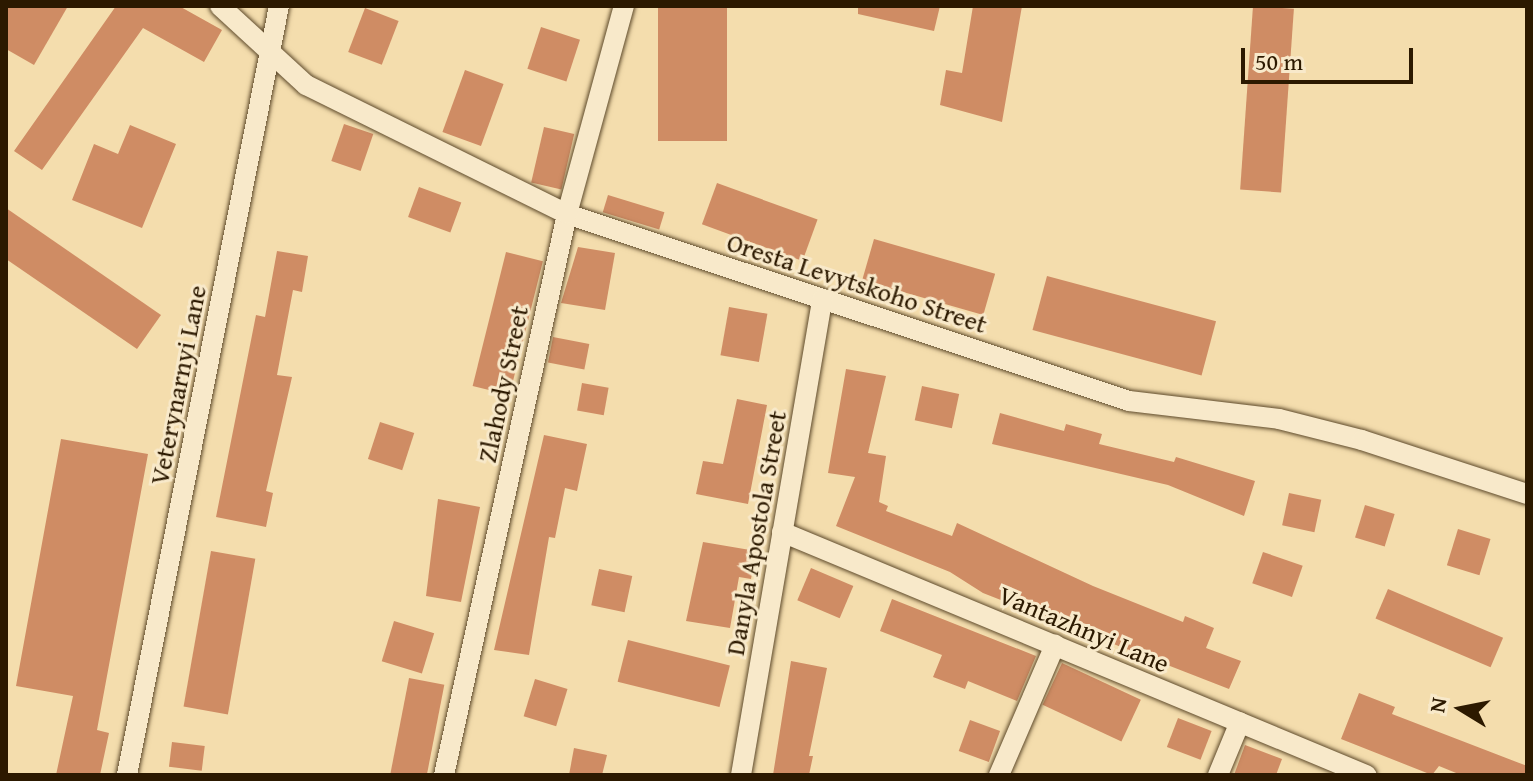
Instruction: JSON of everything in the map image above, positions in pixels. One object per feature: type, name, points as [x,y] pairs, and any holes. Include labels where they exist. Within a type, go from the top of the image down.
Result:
[{"type":"street","name":"Oresta Levytskoho Street","points":[[220,6],[306,85],[567,214],[1129,401],[1279,419],[1362,440],[1527,494]]},
{"type":"street","name":"Veterynarnyi Lane","points":[[127,775],[279,6]]},
{"type":"street","name":"Zlahody Street","points":[[444,775],[567,214],[624,6]]},
{"type":"street","name":"Danyla Apostola Street","points":[[741,775],[822,299]]},
{"type":"street","name":"Vantazhnyi Lane","points":[[782,532],[1366,775]]},
{"type":"street","points":[[999,775],[1055,645]]},
{"type":"street","points":[[1218,775],[1240,722]]},
{"type":"building","points":[[6,6],[68,6],[34,65],[6,49]]},
{"type":"building","points":[[116,6],[179,6],[222,30],[204,62],[143,28],[42,170],[14,151]]},
{"type":"building","points":[[658,6],[727,6],[727,141],[658,141]]},
{"type":"building","points":[[858,6],[940,6],[934,31],[858,14]]},
{"type":"building","points":[[973,6],[1022,6],[1002,122],[940,105],[946,70],[962,73]]},
{"type":"building","points":[[1253,6],[1294,9],[1281,192],[1240,190]]},
{"type":"building","points":[[365,8],[399,21],[382,65],[348,52]]},
{"type":"building","points":[[541,27],[580,40],[566,82],[527,69]]},
{"type":"building","points":[[465,70],[504,84],[481,146],[442,132]]},
{"type":"building","points":[[344,124],[373,134],[361,171],[331,161]]},
{"type":"building","points":[[130,125],[176,144],[142,228],[72,200],[94,144],[118,154]]},
{"type":"building","points":[[544,127],[574,134],[561,190],[531,183]]},
{"type":"building","points":[[717,183],[818,220],[802,261],[702,224]]},
{"type":"building","points":[[419,187],[461,202],[450,232],[408,217]]},
{"type":"building","points":[[608,195],[664,212],[659,229],[603,212]]},
{"type":"building","points":[[6,208],[161,315],[137,349],[6,259]]},
{"type":"building","points":[[874,239],[995,274],[983,315],[862,280]]},
{"type":"building","points":[[578,247],[615,253],[605,310],[561,303]]},
{"type":"building","points":[[277,251],[308,256],[302,292],[293,290],[277,375],[292,377],[266,491],[273,493],[266,527],[216,517],[256,315],[265,317]]},
{"type":"building","points":[[506,252],[543,261],[509,395],[473,386]]},
{"type":"building","points":[[1047,276],[1216,321],[1202,375],[1033,330]]},
{"type":"building","points":[[729,307],[767,314],[759,362],[720,355]]},
{"type":"building","points":[[553,337],[589,344],[584,370],[548,363]]},
{"type":"building","points":[[846,369],[886,376],[868,453],[886,456],[879,502],[888,506],[886,511],[952,536],[957,523],[1093,586],[1183,622],[1185,616],[1214,628],[1206,648],[1241,661],[1229,689],[983,593],[950,572],[836,526],[855,477],[828,473]]},
{"type":"building","points":[[582,383],[609,388],[604,415],[577,411]]},
{"type":"building","points":[[922,386],[959,394],[952,428],[915,420]]},
{"type":"building","points":[[737,399],[767,405],[748,504],[696,494],[703,461],[723,464]]},
{"type":"building","points":[[1000,413],[1064,431],[1066,424],[1102,434],[1099,444],[1174,462],[1176,457],[1255,481],[1244,516],[1168,485],[992,444]]},
{"type":"building","points":[[380,422],[414,433],[402,470],[368,459]]},
{"type":"building","points":[[544,435],[587,444],[577,491],[565,488],[555,538],[549,537],[529,655],[494,650]]},
{"type":"building","points":[[61,439],[148,454],[97,730],[109,733],[100,775],[56,775],[73,696],[16,686]]},
{"type":"building","points":[[1289,493],[1321,500],[1314,532],[1282,525]]},
{"type":"building","points":[[438,499],[480,507],[461,602],[426,596]]},
{"type":"building","points":[[1365,505],[1395,514],[1385,547],[1355,538]]},
{"type":"building","points":[[1458,529],[1491,539],[1479,575],[1447,565]]},
{"type":"building","points":[[703,542],[756,551],[751,579],[739,577],[730,628],[686,621]]},
{"type":"building","points":[[211,551],[255,559],[228,714],[184,707]]},
{"type":"building","points":[[1263,552],[1303,566],[1292,597],[1252,583]]},
{"type":"building","points":[[811,568],[853,586],[840,618],[797,600]]},
{"type":"building","points":[[599,569],[632,576],[625,612],[591,605]]},
{"type":"building","points":[[1388,589],[1503,638],[1491,667],[1375,618]]},
{"type":"building","points":[[892,599],[1036,656],[1017,701],[968,681],[965,689],[933,677],[942,655],[880,631]]},
{"type":"building","points":[[394,621],[434,633],[422,673],[382,661]]},
{"type":"building","points":[[628,640],[730,665],[719,707],[618,682]]},
{"type":"building","points":[[791,661],[827,668],[809,756],[813,756],[809,775],[773,775]]},
{"type":"building","points":[[1062,663],[1141,700],[1121,741],[1043,705]]},
{"type":"building","points":[[409,678],[444,685],[427,775],[390,774]]},
{"type":"building","points":[[535,679],[568,689],[556,726],[524,716]]},
{"type":"building","points":[[1359,693],[1395,707],[1392,714],[1527,766],[1527,775],[1461,775],[1439,766],[1432,775],[1341,739]]},
{"type":"building","points":[[1178,718],[1212,731],[1200,760],[1167,747]]},
{"type":"building","points":[[970,720],[1000,731],[989,762],[959,751]]},
{"type":"building","points":[[172,742],[205,746],[202,771],[169,767]]},
{"type":"building","points":[[1245,745],[1282,759],[1276,775],[1234,775]]},
{"type":"building","points":[[574,748],[607,755],[602,775],[569,775]]}]
